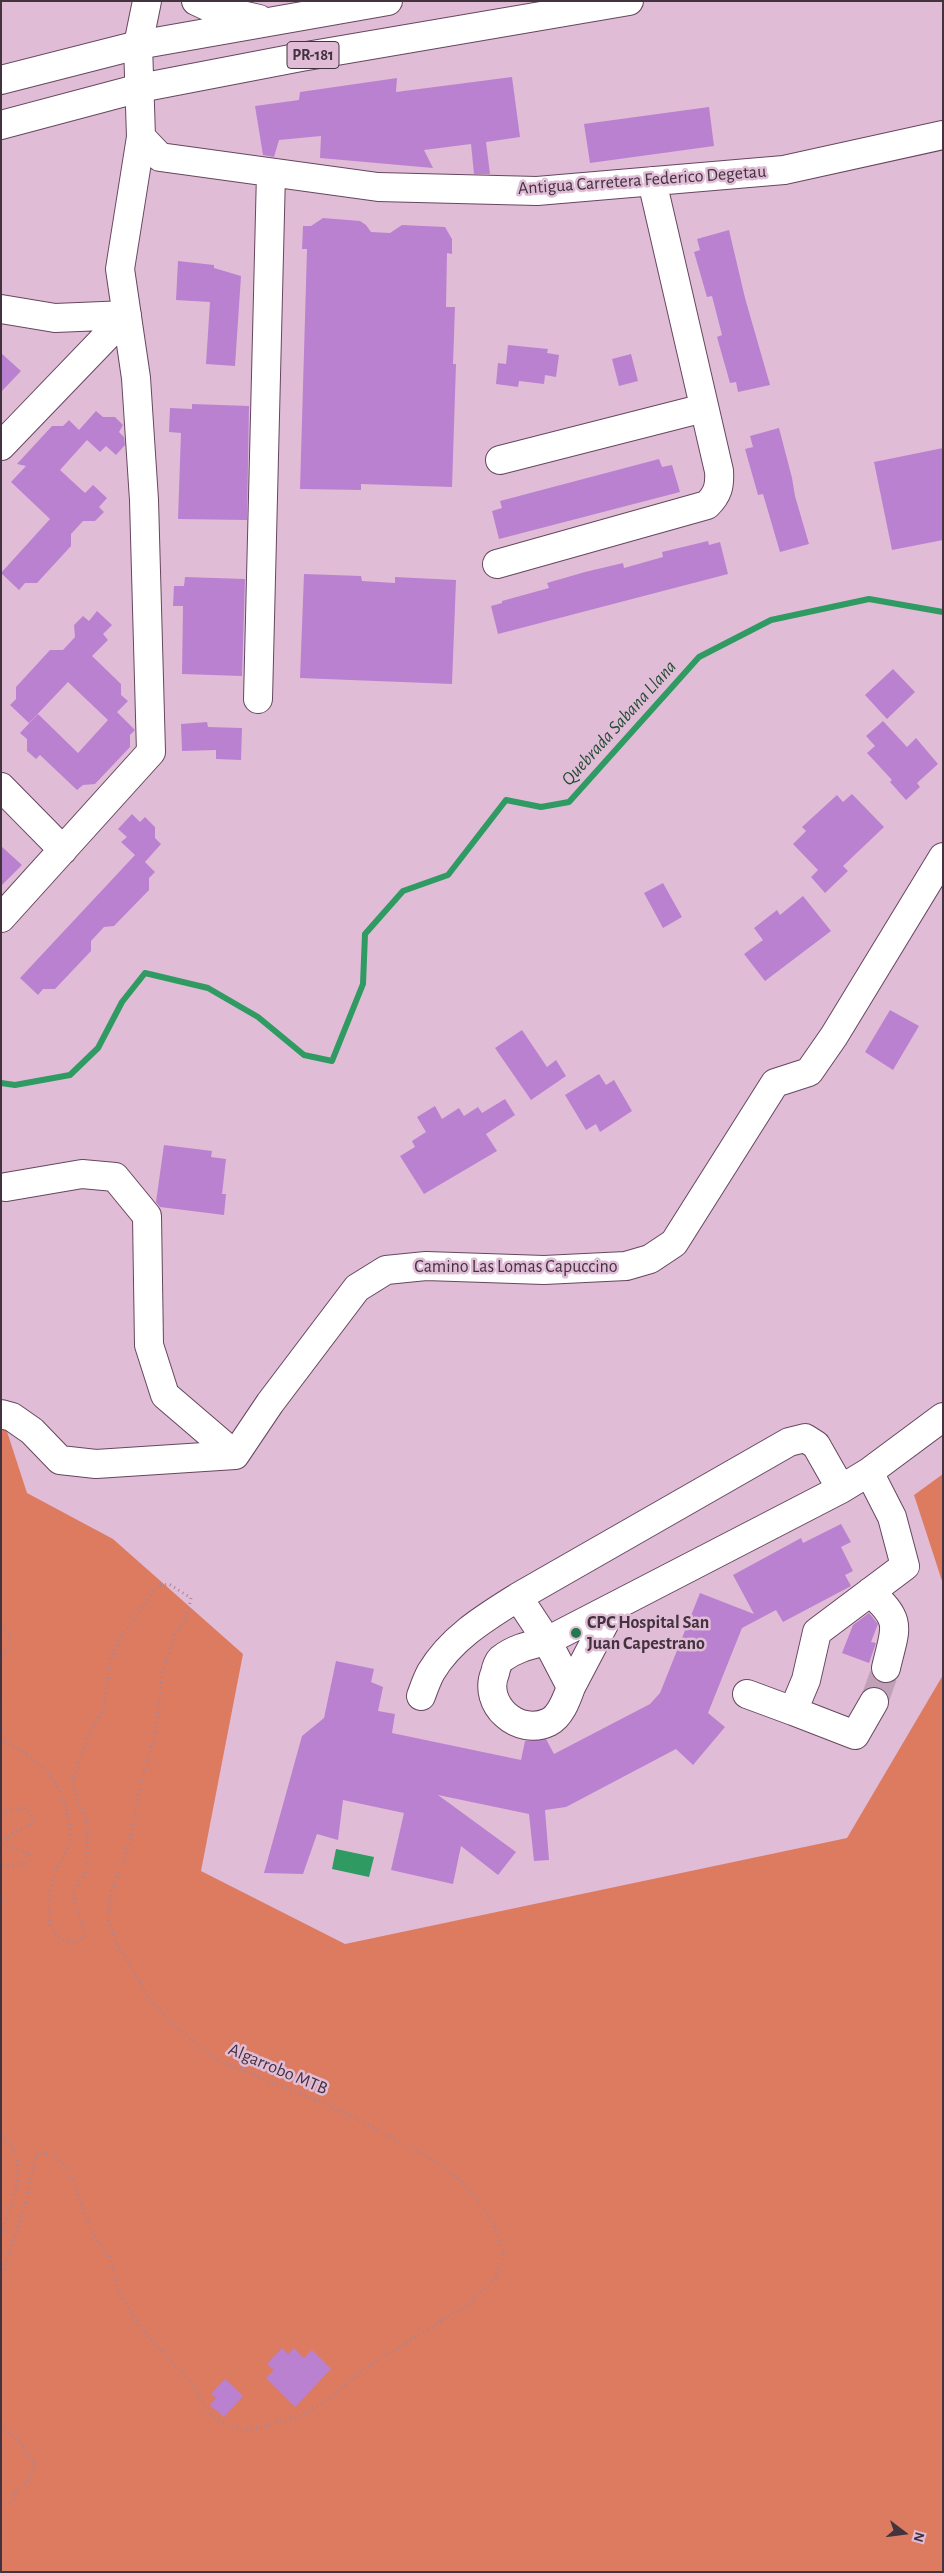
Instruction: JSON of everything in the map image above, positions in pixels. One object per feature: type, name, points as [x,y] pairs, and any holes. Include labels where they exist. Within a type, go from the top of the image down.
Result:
[{"type":"main road","points":[[1,918],[151,752],[144,500],[136,378],[120,269],[141,137],[138,45],[147,1]]},
{"type":"main road","points":[[196,1],[211,8],[270,21]]},
{"type":"main road","name":"PR-181","points":[[1,80],[138,45],[388,1]]},
{"type":"main road","name":"PR-181","points":[[1,125],[140,88],[311,56],[629,1]]},
{"type":"main road","name":"Antigua Carretera Federico Degetau","points":[[141,137],[160,157],[271,173],[378,187],[537,191],[784,170],[943,136]]},
{"type":"main road","points":[[258,699],[271,173]]},
{"type":"main road","points":[[497,564],[706,505],[715,496],[720,486],[719,471],[652,181]]},
{"type":"main road","points":[[1,309],[55,318],[127,315]]},
{"type":"main road","points":[[1,446],[127,315]]},
{"type":"main road","points":[[500,460],[704,408]]},
{"type":"main road","points":[[1,787],[63,850]]},
{"type":"main road","name":"Camino Las Lomas Capuccino","points":[[235,1455],[270,1403],[357,1288],[386,1270],[426,1266],[525,1270],[626,1266],[650,1259],[674,1243],[775,1083],[809,1072],[829,1043],[943,857]]},
{"type":"main road","points":[[6,1187],[82,1174],[115,1177],[147,1216],[149,1345],[165,1395],[235,1455]]},
{"type":"main road","points":[[1,1414],[12,1417],[32,1431],[60,1460],[96,1464],[235,1455]]},
{"type":"main road","points":[[613,1607],[564,1704],[551,1721],[529,1727],[512,1721],[497,1706],[490,1684],[500,1660],[522,1647],[547,1641],[841,1489],[869,1472],[943,1417]]},
{"type":"main road","points":[[421,1696],[431,1672],[450,1648],[474,1625],[518,1597],[789,1442],[805,1438],[816,1445],[841,1489]]},
{"type":"main road","points":[[792,1711],[806,1680],[817,1632],[879,1600],[905,1566],[892,1517],[869,1472]]},
{"type":"main road","points":[[518,1597],[547,1641],[571,1687]]},
{"type":"main road","points":[[879,1600],[896,1626],[886,1668]]},
{"type":"main road","points":[[746,1694],[855,1736],[874,1702]]},
{"type":"path","name":"Algarrobo MTB","points":[[1,1738],[11,1748],[24,1752],[42,1765],[56,1783],[67,1812],[71,1840],[68,1853],[58,1866],[51,1887],[48,1911],[57,1935],[75,1944],[86,1934],[72,1893],[85,1873],[88,1848],[87,1822],[71,1783],[91,1730],[103,1711],[110,1664],[120,1638],[158,1586],[169,1584],[191,1598],[187,1616],[175,1634],[163,1670],[155,1734],[140,1786],[131,1836],[111,1894],[108,1919],[116,1942],[149,1998],[175,2027],[219,2061],[319,2101],[355,2118],[428,2157],[462,2182],[493,2222],[504,2254],[495,2278],[467,2305],[370,2365],[322,2404],[295,2418],[248,2430],[231,2426],[217,2419],[207,2409],[191,2382],[139,2327],[118,2289],[109,2256],[92,2232],[68,2168],[53,2155],[40,2152],[34,2164],[25,2205],[1,2277]]},
{"type":"path","points":[[1,1627],[10,1634],[8,1647],[1,1659]]},
{"type":"path","points":[[1,1708],[1,1732]]},
{"type":"path","points":[[1,1812],[24,1807],[31,1814],[32,1824],[4,1837],[5,1846],[30,1853],[31,1861],[12,1866],[1,1864]]},
{"type":"path","points":[[1,2134],[10,2142],[19,2159],[16,2188],[1,2234]]},
{"type":"path","points":[[1,2425],[21,2444],[35,2464],[27,2482],[18,2487],[13,2501],[1,2506]]},
{"type":"shaded area","points":[[1,1413],[27,1493],[113,1539],[243,1654],[201,1871],[345,1944],[847,1838],[943,1675],[943,2572],[1,2572]]},
{"type":"shaded area","points":[[943,1474],[943,1584],[914,1495]]},
{"type":"shaded area","points":[[336,1849],[374,1857],[369,1877],[332,1869]]},
{"type":"building","points":[[512,77],[520,137],[486,142],[490,174],[474,174],[471,144],[424,150],[433,168],[320,158],[321,136],[279,140],[274,157],[263,155],[255,106],[299,100],[300,92],[397,78],[396,92]]},
{"type":"building","points":[[709,107],[714,146],[590,163],[584,124]]},
{"type":"building","points":[[323,218],[360,221],[371,232],[390,233],[402,225],[445,227],[452,239],[452,254],[447,253],[446,307],[455,307],[453,364],[456,364],[452,487],[361,484],[361,490],[300,489],[307,249],[302,249],[303,226],[311,226]]},
{"type":"building","points":[[729,230],[745,298],[770,385],[738,392],[736,382],[730,383],[717,337],[722,335],[712,296],[707,297],[694,252],[700,250],[697,239]]},
{"type":"building","points":[[178,261],[214,265],[214,268],[241,276],[235,366],[206,364],[210,302],[176,300]]},
{"type":"building","points":[[508,345],[548,349],[547,353],[559,355],[556,377],[545,375],[544,384],[519,381],[518,387],[496,384],[498,363],[506,364]]},
{"type":"building","points":[[1,353],[21,371],[1,392]]},
{"type":"building","points":[[631,354],[638,381],[619,386],[612,359]]},
{"type":"building","points":[[192,404],[249,406],[247,520],[178,519],[181,433],[169,432],[170,408],[192,409]]},
{"type":"building","points":[[96,411],[103,417],[115,417],[123,425],[119,432],[124,437],[125,445],[116,455],[106,446],[100,452],[87,440],[60,470],[85,493],[93,485],[107,498],[99,507],[104,512],[95,521],[83,521],[71,534],[71,546],[37,583],[25,583],[19,590],[1,573],[50,519],[11,482],[26,466],[17,464],[52,426],[63,426],[69,420],[79,430]]},
{"type":"building","points":[[779,428],[795,496],[809,544],[780,552],[763,494],[758,495],[745,449],[753,447],[750,436]]},
{"type":"building","points":[[943,448],[943,540],[892,550],[874,462]]},
{"type":"building","points":[[659,459],[662,467],[672,465],[680,492],[499,539],[492,511],[502,508],[500,501]]},
{"type":"building","points":[[708,541],[709,545],[720,542],[728,574],[498,634],[491,606],[502,603],[502,601],[549,588],[547,583],[623,563],[624,568],[663,557],[662,552]]},
{"type":"building","points":[[304,574],[361,576],[362,581],[395,583],[395,577],[456,580],[452,684],[300,678]]},
{"type":"building","points":[[185,577],[245,579],[242,676],[182,674],[183,606],[173,606],[174,586],[184,586]]},
{"type":"building","points":[[97,611],[112,625],[103,634],[108,640],[92,656],[121,684],[121,695],[128,701],[117,712],[135,730],[130,735],[130,747],[95,784],[83,785],[77,790],[40,755],[36,759],[27,751],[27,739],[20,733],[38,714],[78,753],[108,720],[68,682],[29,723],[10,705],[16,699],[16,687],[50,650],[63,650],[75,637],[74,625],[83,616],[89,621]]},
{"type":"building","points":[[893,669],[915,692],[887,719],[865,695]]},
{"type":"building","points":[[883,721],[907,747],[916,738],[938,764],[917,783],[920,787],[906,800],[890,782],[892,780],[867,753],[875,746],[866,736]]},
{"type":"building","points":[[207,722],[208,727],[242,728],[241,760],[216,759],[216,750],[182,751],[181,724]]},
{"type":"building","points":[[852,794],[884,827],[843,866],[848,871],[825,893],[811,877],[818,870],[793,844],[806,831],[802,827],[837,795],[843,802]]},
{"type":"building","points":[[132,814],[140,822],[145,817],[155,827],[155,838],[161,844],[145,862],[155,872],[149,878],[149,890],[114,926],[104,927],[91,941],[91,951],[55,989],[43,989],[38,995],[20,978],[135,855],[121,842],[127,837],[118,829]]},
{"type":"building","points":[[1,846],[22,865],[1,886]]},
{"type":"building","points":[[663,883],[682,917],[663,928],[644,893]]},
{"type":"building","points":[[803,896],[831,931],[765,981],[744,954],[763,940],[754,928],[777,910],[780,915]]},
{"type":"building","points":[[890,1010],[919,1026],[893,1070],[865,1052]]},
{"type":"building","points":[[522,1030],[547,1067],[556,1060],[566,1076],[531,1100],[495,1048]]},
{"type":"building","points":[[599,1074],[606,1085],[614,1080],[632,1111],[600,1132],[596,1124],[586,1130],[565,1095]]},
{"type":"building","points":[[505,1099],[515,1115],[486,1134],[497,1151],[424,1194],[400,1156],[415,1147],[412,1141],[426,1132],[417,1117],[435,1106],[442,1119],[459,1108],[464,1116],[478,1107],[482,1113]]},
{"type":"building","points":[[164,1145],[212,1151],[211,1157],[226,1159],[222,1194],[226,1194],[224,1215],[160,1207],[156,1202]]},
{"type":"building","name":"CPC Hospital San Juan Capestrano","points":[[841,1524],[851,1542],[841,1547],[853,1571],[845,1575],[851,1586],[783,1622],[776,1610],[742,1628],[708,1713],[725,1727],[693,1765],[676,1749],[566,1807],[545,1810],[549,1860],[534,1861],[529,1814],[438,1795],[516,1852],[498,1875],[461,1846],[453,1884],[391,1870],[404,1813],[343,1800],[338,1840],[317,1834],[303,1874],[264,1873],[302,1736],[324,1718],[336,1661],[374,1669],[371,1682],[383,1687],[378,1711],[395,1714],[392,1733],[521,1760],[525,1741],[546,1739],[554,1754],[650,1704],[660,1693],[700,1593],[754,1614],[733,1575],[801,1538],[803,1543]]},
{"type":"building","points":[[869,1613],[878,1624],[871,1642],[876,1643],[869,1663],[842,1653],[853,1625]]},
{"type":"building","points":[[282,2348],[288,2354],[294,2348],[304,2358],[312,2350],[331,2369],[295,2407],[266,2378],[274,2370],[267,2364]]},
{"type":"building","points":[[225,2379],[243,2396],[224,2417],[210,2405],[216,2398],[211,2394]]},
{"type":"waterway","name":"Quebrada Sabana Llana","points":[[1,1083],[15,1085],[70,1075],[98,1048],[122,1002],[145,973],[208,988],[258,1017],[304,1055],[332,1061],[363,984],[365,934],[403,891],[448,875],[506,800],[541,807],[569,802],[699,657],[771,620],[869,599],[943,612]]},
{"type":"tunnel","points":[[874,1702],[886,1668]]},
{"type":"place","name":"CPC Hospital San Juan Capestrano","points":[[576,1633]]}]
